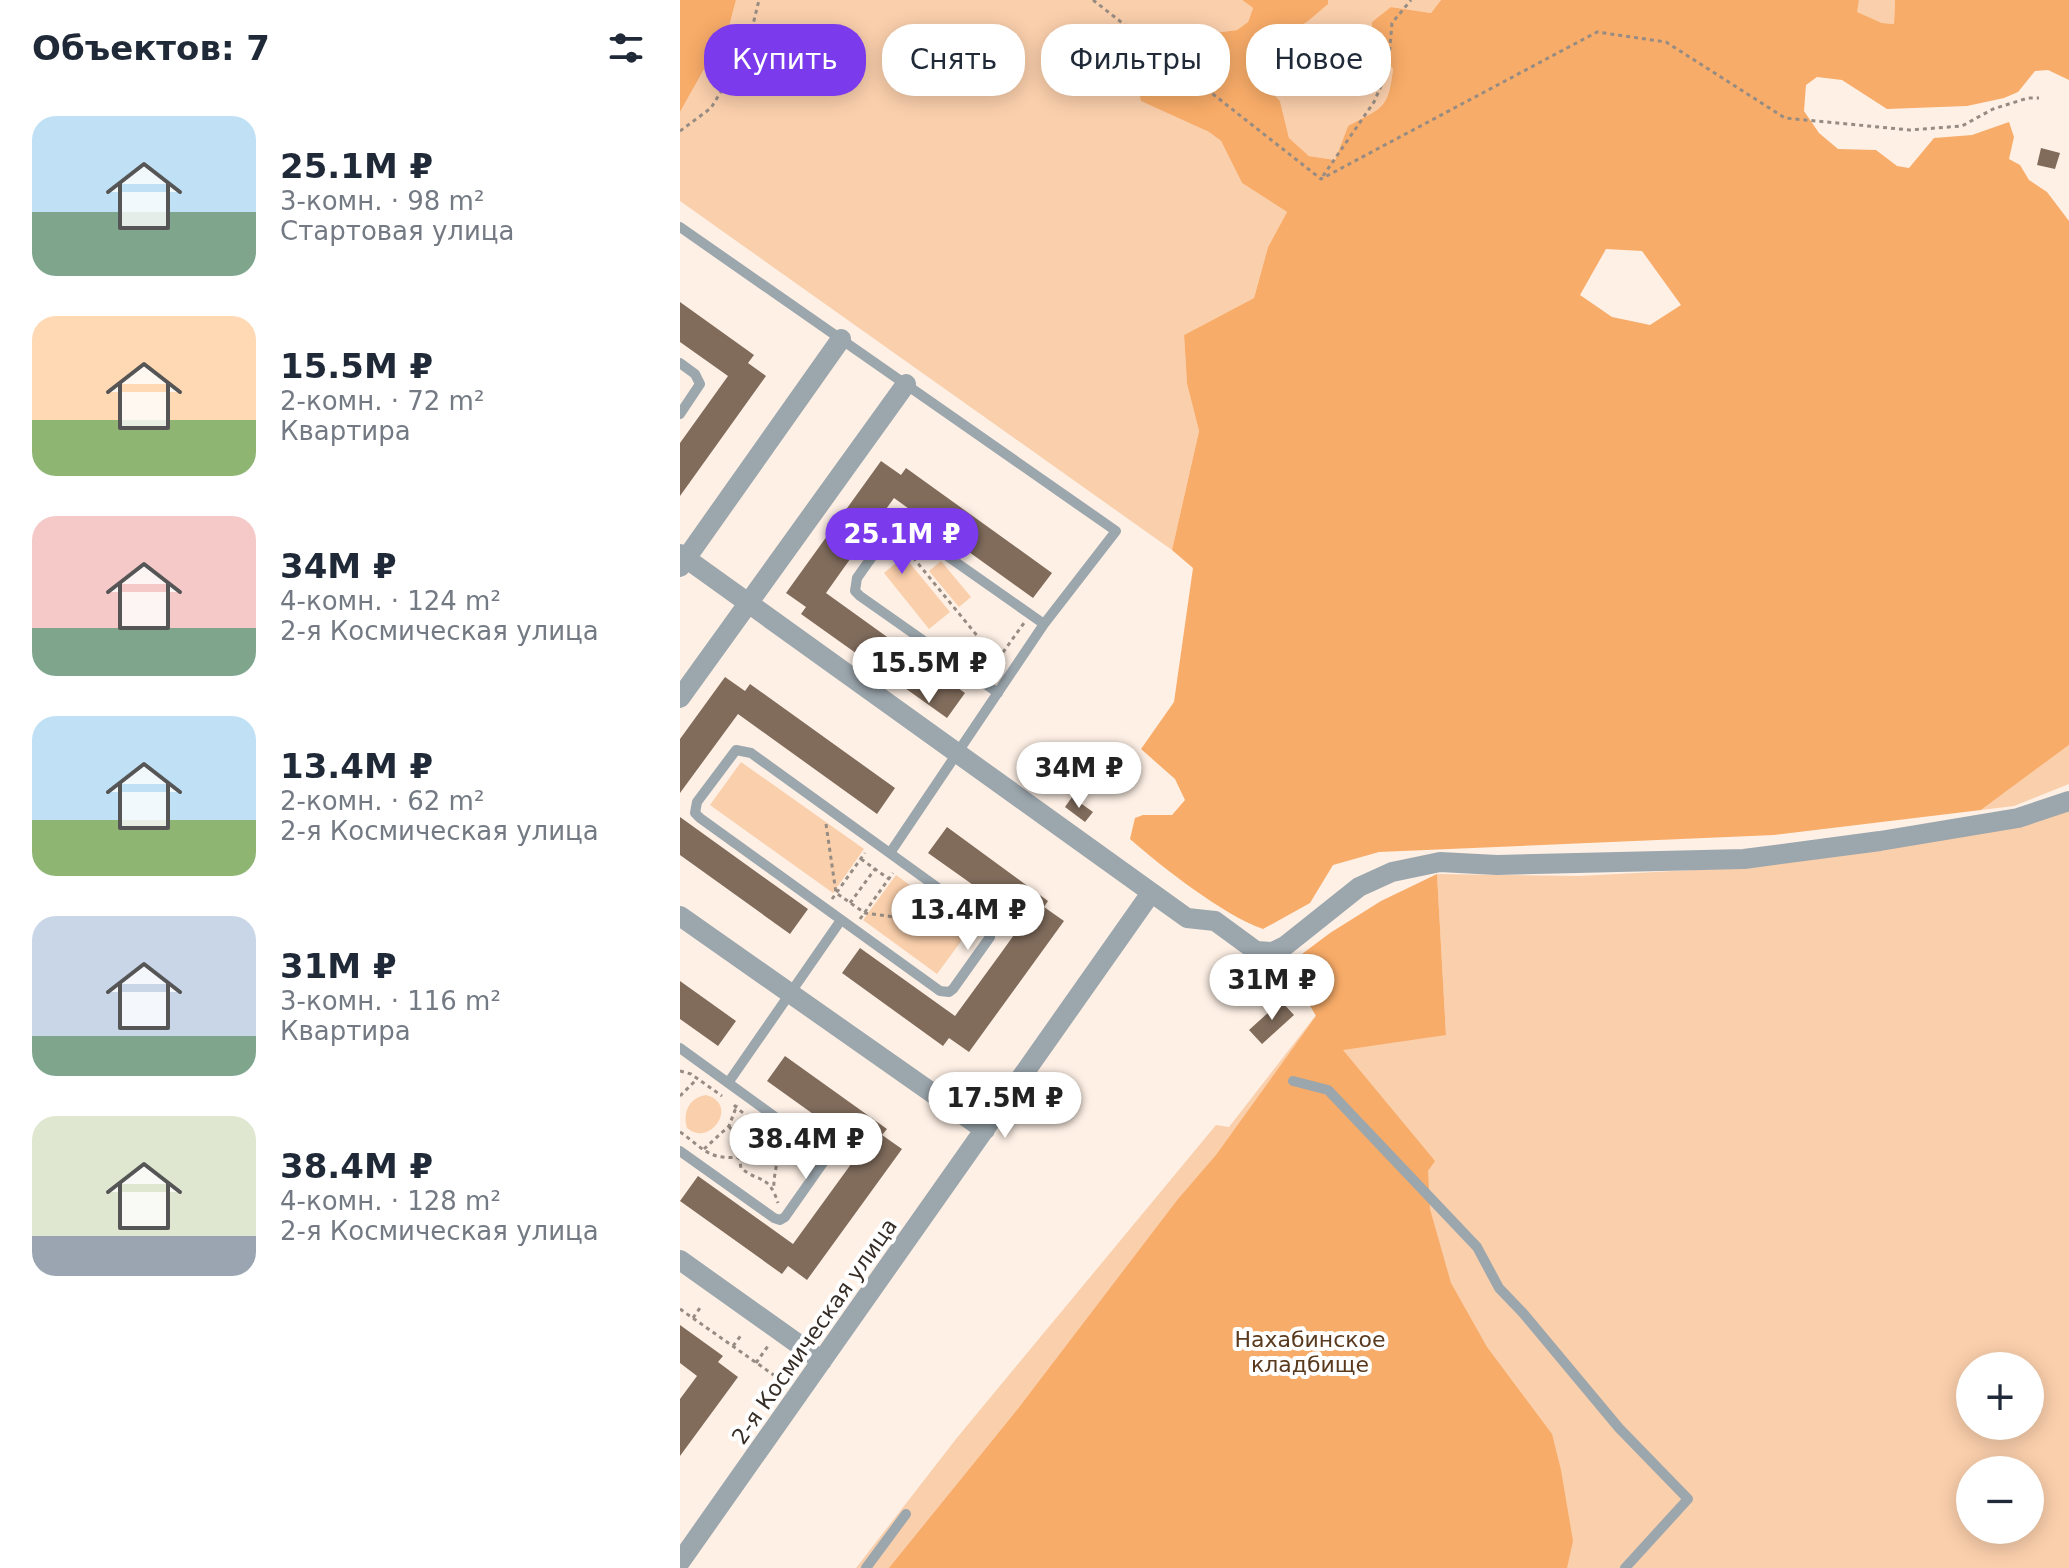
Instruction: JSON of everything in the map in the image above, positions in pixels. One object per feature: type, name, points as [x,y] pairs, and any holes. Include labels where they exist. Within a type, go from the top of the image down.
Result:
[{"type":"street","points":[[841,339],[682,560],[748,603],[1187,918],[1215,921],[1256,951],[1264,953],[1285,946],[1359,887],[1392,872],[1440,862],[1497,865],[1744,859],[2018,818],[2069,801]]},
{"type":"street","points":[[680,698],[906,384]]},
{"type":"street","name":"2-я Космическая улица","points":[[680,1562],[1151,893]]},
{"type":"street","points":[[680,916],[985,1130]]},
{"type":"street","points":[[680,1260],[822,1361]]},
{"type":"lane","points":[[680,227],[1116,531],[1044,624],[890,853]]},
{"type":"lane","points":[[680,363],[695,374],[700,384],[680,414]]},
{"type":"lane","points":[[998,693],[855,591],[857,578],[891,530],[897,525],[909,527],[1044,624]]},
{"type":"lane","points":[[743,750],[873,841],[988,924],[992,931],[953,989],[944,992],[841,920],[700,818],[695,807],[731,754],[743,750]]},
{"type":"lane","points":[[728,1083],[841,920]]},
{"type":"lane","points":[[680,1048],[825,1155],[825,1160],[780,1220],[680,1151]]},
{"type":"lane","points":[[1293,1081],[1328,1090],[1477,1247],[1499,1288],[1619,1428],[1688,1499],[1625,1568]]},
{"type":"lane","points":[[866,1568],[906,1514]]},
{"type":"path","points":[[680,131],[711,108],[747,49],[759,0]]},
{"type":"path","points":[[1093,0],[1321,179]]},
{"type":"path","points":[[1321,179],[1374,102],[1388,70],[1392,23],[1411,0]]},
{"type":"path","points":[[1321,179],[1597,32],[1666,42],[1785,118],[1910,130],[1962,126],[1993,109],[2028,98],[2039,98]]},
{"type":"path","points":[[891,530],[997,660]]},
{"type":"path","points":[[982,682],[1030,614]]},
{"type":"path","points":[[823,805],[836,893],[865,913],[992,931]]},
{"type":"path","points":[[825,908],[873,841]]},
{"type":"path","points":[[861,859],[889,879]]},
{"type":"path","points":[[853,928],[902,862]]},
{"type":"path","points":[[850,903],[875,869]]},
{"type":"path","points":[[680,1096],[710,1070]]},
{"type":"path","points":[[680,1071],[736,1107],[767,1130],[774,1140],[777,1149],[774,1189],[780,1220]]},
{"type":"path","points":[[703,1150],[729,1126],[736,1107],[746,1096]]},
{"type":"path","points":[[729,1126],[735,1135],[741,1168],[767,1181],[774,1189]]},
{"type":"path","points":[[680,1132],[714,1155],[737,1158],[777,1149],[825,1155]]},
{"type":"path","points":[[693,1318],[702,1305]]},
{"type":"path","points":[[680,1309],[778,1378]]},
{"type":"path","points":[[733,1346],[742,1334]]},
{"type":"green space","points":[[680,0],[736,0],[729,24],[704,24],[704,69],[680,112]]},
{"type":"green space","points":[[736,0],[1242,0],[1253,8],[1248,22],[1230,31],[1230,24],[1041,24],[1041,96],[1140,96],[1142,101],[1209,132],[1221,141],[1242,183],[1287,212],[1268,247],[1254,298],[1184,335],[1187,384],[1199,431],[1172,550],[680,201],[680,112],[704,69],[704,96],[866,96],[866,24],[730,23]]},
{"type":"green space","points":[[1242,0],[1328,0],[1328,4],[1304,24],[1246,24],[1246,96],[1275,96],[1280,101],[1289,138],[1309,156],[1335,160],[1348,126],[1382,106],[1388,96],[1391,96],[1391,24],[1372,22],[1391,7],[1431,13],[1441,0],[1859,0],[1857,12],[1882,23],[1894,24],[1895,0],[2069,0],[2069,80],[2048,70],[2035,71],[2018,92],[2004,98],[1967,106],[1887,109],[1842,80],[1817,77],[1806,85],[1804,111],[1819,133],[1838,149],[1876,150],[1897,166],[1909,168],[1934,138],[1972,135],[2009,122],[2014,137],[2009,159],[2020,165],[2029,180],[2047,192],[2069,221],[2069,745],[1981,810],[1774,835],[1379,852],[1333,865],[1310,903],[1263,929],[1212,902],[1130,839],[1135,818],[1172,815],[1185,800],[1175,779],[1141,749],[1174,702],[1193,568],[1172,550],[1199,431],[1187,384],[1184,335],[1254,298],[1268,247],[1287,212],[1242,183],[1221,141],[1209,132],[1141,101],[1140,96],[1230,96],[1230,31],[1248,22],[1253,8]],"holes":[[[1606,249],[1642,251],[1681,305],[1650,325],[1612,317],[1580,295]]]},
{"type":"green space","points":[[1328,0],[1441,0],[1431,13],[1391,7],[1385,24],[1304,24]]},
{"type":"green space","points":[[1859,0],[1895,0],[1894,24],[1882,23],[1856,12]]},
{"type":"green space","points":[[1275,96],[1388,96],[1382,106],[1348,126],[1335,160],[1309,156],[1289,138],[1280,101]]},
{"type":"green space","points":[[904,556],[950,612],[929,629],[884,573]]},
{"type":"green space","points":[[941,561],[971,597],[959,607],[929,571]]},
{"type":"green space","points":[[2069,745],[2069,784],[2014,806],[1981,810]]},
{"type":"green space","points":[[741,762],[864,849],[833,893],[710,805]]},
{"type":"green space","points":[[2069,809],[2069,1568],[856,1568],[956,1439],[1216,1125],[1229,1127],[1316,1015],[1446,1035],[1437,874],[1579,876],[1750,867]]},
{"type":"green space","name":"Нахабинское кладбище","points":[[1437,874],[1446,1035],[1343,1050],[1435,1161],[1428,1171],[1430,1209],[1451,1283],[1487,1347],[1552,1434],[1573,1541],[1567,1568],[889,1568],[1017,1410],[1178,1199],[1216,1155],[1316,1016],[1292,975],[1298,957],[1381,901]]},
{"type":"green space","points":[[896,875],[970,929],[937,974],[863,920]]},
{"type":"green space","points":[[706,1095],[716,1100],[721,1107],[721,1115],[712,1129],[696,1133],[687,1128],[687,1111],[692,1102]]},
{"type":"building","points":[[2041,148],[2060,153],[2055,169],[2037,165]]},
{"type":"building","points":[[680,302],[754,355],[748,363],[766,376],[680,496],[680,443],[728,376],[680,342]]},
{"type":"building","points":[[881,461],[901,475],[906,468],[1052,573],[1033,598],[894,498],[826,593],[965,693],[947,718],[801,614],[806,607],[786,593]]},
{"type":"building","points":[[725,677],[745,691],[750,684],[895,788],[877,814],[738,714],[680,793],[680,739]]},
{"type":"building","points":[[1072,797],[1093,812],[1085,822],[1065,807]]},
{"type":"building","points":[[680,817],[808,909],[790,934],[680,855]]},
{"type":"building","points":[[947,827],[1048,901],[1044,907],[1064,921],[969,1052],[949,1038],[943,1046],[842,973],[860,948],[955,1016],[1001,953],[1024,921],[928,853]]},
{"type":"building","points":[[680,981],[736,1021],[718,1046],[680,1019]]},
{"type":"building","points":[[1281,1001],[1294,1015],[1262,1044],[1249,1030]]},
{"type":"building","points":[[785,1056],[887,1129],[882,1135],[902,1149],[807,1280],[788,1266],[782,1274],[680,1201],[698,1176],[793,1244],[862,1149],[767,1081]]},
{"type":"building","points":[[680,1325],[723,1356],[718,1362],[738,1377],[680,1456],[680,1399],[697,1376],[680,1363]]}]
